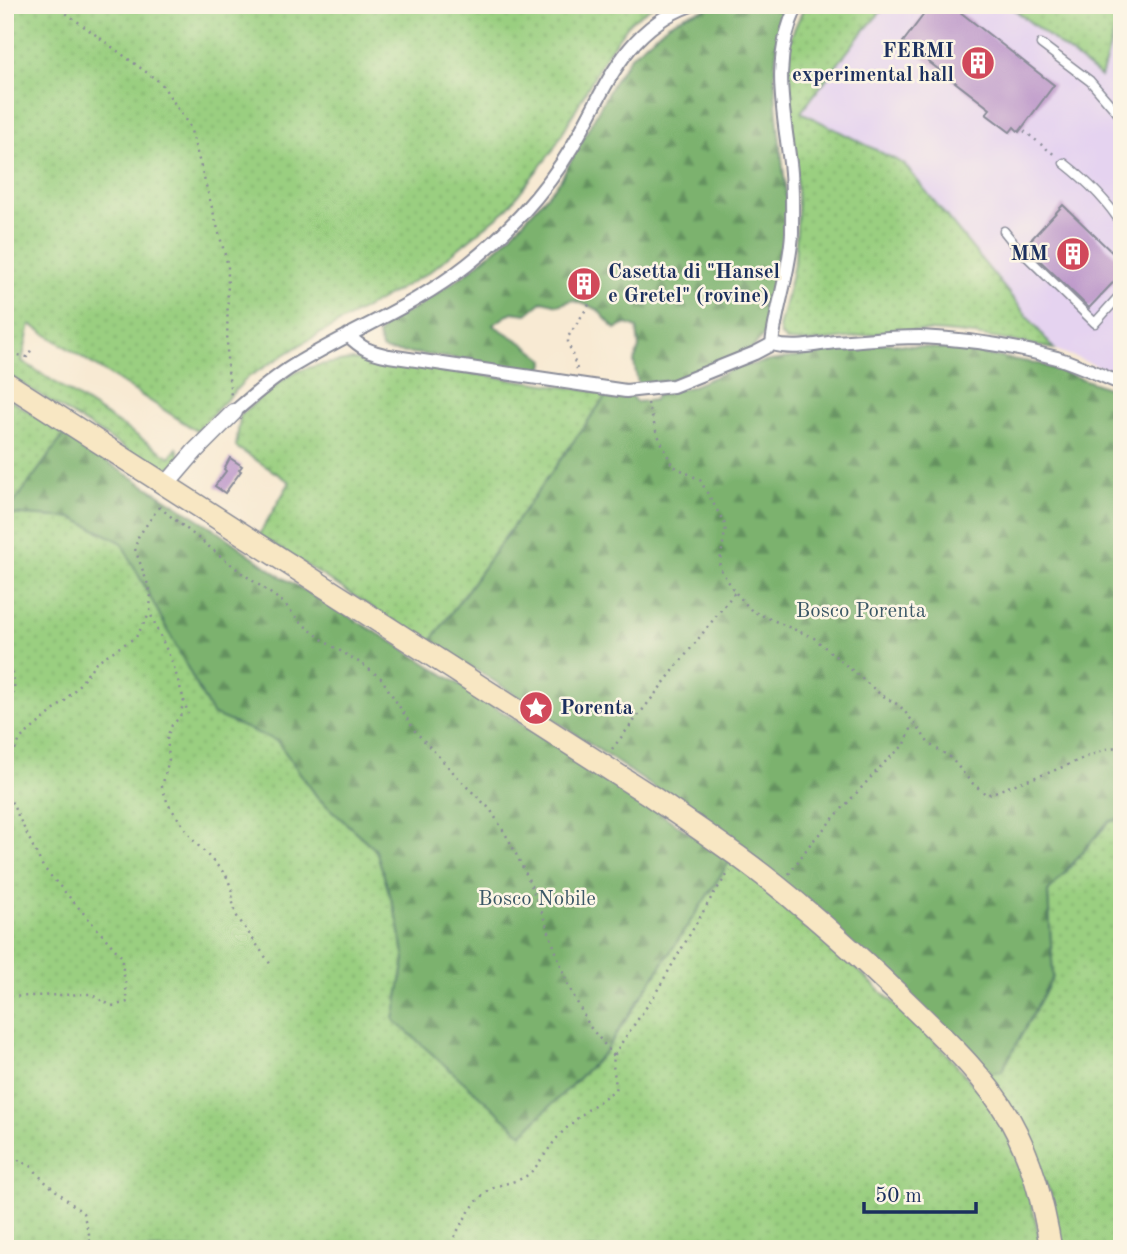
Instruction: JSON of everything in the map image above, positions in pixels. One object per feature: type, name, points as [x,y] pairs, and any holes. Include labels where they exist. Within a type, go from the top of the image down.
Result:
[{"type":"main road","points":[[5,382],[600,764],[705,833],[779,888],[860,957],[949,1043],[986,1085],[1008,1117],[1029,1160],[1040,1193],[1051,1249]]},
{"type":"street","points":[[165,486],[195,451],[256,393],[292,367],[443,282],[491,246],[544,188],[570,151],[624,55],[663,20],[691,5]]},
{"type":"street","points":[[772,344],[786,280],[791,238],[790,165],[780,86],[787,34],[797,5]]},
{"type":"street","points":[[348,335],[361,348],[374,353],[626,391],[673,386],[772,344],[783,348],[796,348],[920,337],[1032,352],[1060,359],[1122,384]]},
{"type":"lane","points":[[1041,44],[1090,81],[1122,118]]},
{"type":"lane","points":[[1064,163],[1086,180],[1122,225]]},
{"type":"lane","points":[[1004,231],[1095,323],[1122,293]]},
{"type":"path","points":[[55,5],[161,83],[190,127],[228,266],[227,361],[234,412]]},
{"type":"path","points":[[1024,131],[1064,163]]},
{"type":"path","points":[[578,383],[579,376],[568,337],[589,303],[602,289],[594,274],[581,273]]},
{"type":"path","points":[[5,352],[27,357],[33,346]]},
{"type":"path","points":[[644,390],[656,431],[673,465],[700,480],[726,526],[719,567],[735,592],[752,611],[814,638],[859,678],[900,706],[929,744],[950,757],[971,782],[988,795],[1105,749],[1122,746]]},
{"type":"path","points":[[188,714],[173,664],[150,613],[151,593],[136,556],[135,543],[159,507],[284,603],[301,623],[381,678],[415,731],[489,809],[509,839],[527,876],[568,985],[590,1027],[614,1056]]},
{"type":"path","points":[[600,764],[735,592]]},
{"type":"path","points":[[5,783],[10,759],[21,738],[64,702],[96,662],[136,637],[150,613]]},
{"type":"path","points":[[5,659],[13,674],[13,696]]},
{"type":"path","points":[[184,700],[180,717],[172,725],[167,737],[169,760],[162,787],[168,804],[194,841],[226,875],[233,892],[236,915],[271,965]]},
{"type":"path","points":[[779,888],[811,843],[883,764],[905,744],[914,723]]},
{"type":"path","points":[[5,789],[43,867],[121,956],[128,1002],[112,1006],[90,994],[5,997]]},
{"type":"path","points":[[447,1249],[481,1197],[493,1188],[530,1173],[559,1136],[584,1111],[615,1090],[614,1056],[654,996],[714,893],[740,858]]},
{"type":"path","points":[[5,1156],[31,1166],[43,1180],[83,1213],[91,1249]]},
{"type":"shaded area","points":[[887,5],[1008,5],[1101,76],[1122,8],[1122,376],[1054,349],[904,164],[801,112]]},
{"type":"green space","points":[[5,5],[655,5],[631,21],[606,55],[553,150],[506,210],[428,273],[247,378],[197,431],[30,324],[22,361],[170,457],[177,448],[180,456],[172,466],[161,471],[5,373]]},
{"type":"green space","points":[[717,5],[791,5],[781,29],[775,83],[786,196],[786,241],[773,312],[768,326],[755,346],[749,351],[675,380],[638,384],[634,362],[639,348],[637,328],[627,324],[615,329],[597,309],[573,300],[558,305],[543,301],[527,314],[512,312],[493,325],[545,360],[542,369],[387,351],[382,348],[378,336],[386,323],[414,309],[468,272],[503,243],[560,181],[613,83],[631,56],[668,24]]},
{"type":"green space","points":[[805,5],[887,5],[801,112],[904,164],[1054,349],[942,332],[904,331],[801,342],[786,341],[781,335],[779,328],[795,259],[798,208],[796,171],[786,106],[789,41]]},
{"type":"green space","points":[[1008,5],[1122,5],[1101,77]]},
{"type":"green space","name":"Bosco Porenta","points":[[884,343],[965,351],[1040,364],[1122,393],[1122,818],[1108,822],[1048,892],[1053,977],[1002,1071],[986,1073],[656,789],[483,674],[429,644],[608,393],[631,396],[636,402],[654,400],[657,394],[690,387],[738,367]]},
{"type":"green space","points":[[352,360],[385,361],[608,393],[429,644],[259,535],[290,482],[236,447],[240,416],[282,380],[304,369]]},
{"type":"green space","points":[[5,396],[64,435],[7,514],[73,518],[122,542],[212,714],[277,740],[318,798],[376,850],[398,921],[405,959],[394,1020],[522,1133],[604,1053],[730,861],[792,909],[940,1046],[987,1100],[1006,1133],[1027,1182],[1042,1249],[5,1249]]},
{"type":"green space","name":"Bosco Nobile","points":[[64,435],[210,526],[280,576],[396,644],[647,804],[730,861],[604,1053],[522,1134],[394,1020],[405,959],[398,921],[376,850],[318,798],[277,741],[212,714],[121,542],[73,518],[6,514]]},
{"type":"green space","points":[[1122,818],[1122,1249],[1061,1249],[1050,1192],[986,1073],[1053,977],[1048,892],[1109,822]]},
{"type":"building","name":"FERMI experimental hall","points":[[931,5],[951,5],[1054,85],[1019,132],[1014,127],[1010,132],[986,114],[990,109],[903,42]]},
{"type":"building","name":"MM","points":[[1063,205],[1122,262],[1122,273],[1089,308],[1025,246]]},
{"type":"building","points":[[230,458],[242,466],[225,493],[215,486],[226,471],[224,469]]},
{"type":"place","name":"FERMI experimental hall","points":[[978,63]]},
{"type":"place","name":"MM","points":[[1073,254]]},
{"type":"place","name":"Casetta di \"Hansel e Gretel\" (rovine)","points":[[584,284]]},
{"type":"place","name":"Porenta","points":[[536,708]]}]
